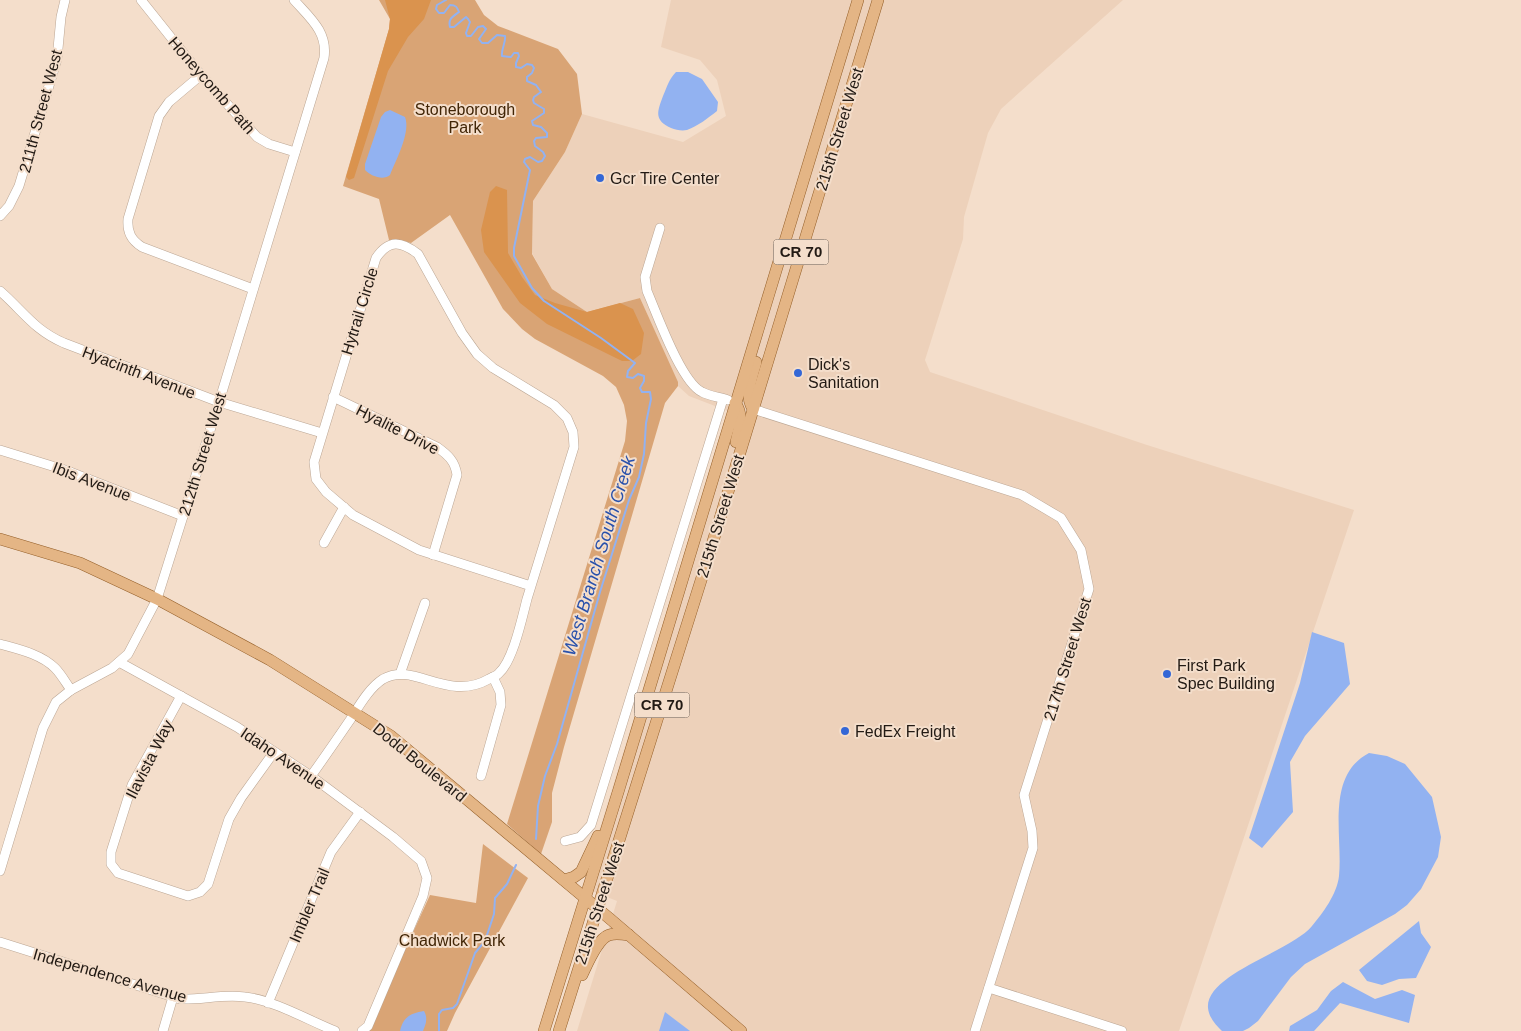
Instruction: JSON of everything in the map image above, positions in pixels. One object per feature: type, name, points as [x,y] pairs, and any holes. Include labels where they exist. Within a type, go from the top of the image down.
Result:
[{"type":"main road","name":"215th Street West","points":[[544,1031],[858,0]]},
{"type":"main road","points":[[872,20],[874,0]]},
{"type":"main road","name":"215th Street West","points":[[559,1031],[725,502],[878,0]]},
{"type":"main road","points":[[753,409],[749,401],[749,388],[760,343],[763,311]]},
{"type":"main road","points":[[725,502],[728,474],[740,418],[740,410],[736,403]]},
{"type":"main road","name":"Dodd Boulevard","points":[[0,539],[80,564],[157,599],[252,649],[391,736],[598,908],[741,1031]]},
{"type":"main road","points":[[564,880],[574,877],[581,872],[619,789]]},
{"type":"main road","points":[[566,1008],[599,943],[607,935],[617,933],[629,935]]},
{"type":"street","name":"211th Street West","points":[[0,216],[14,199],[22,176],[57,59],[61,17],[66,0]]},
{"type":"street","name":"Honeycomb Path","points":[[141,0],[201,75],[257,137],[269,144],[295,152]]},
{"type":"street","name":"212th Street West","points":[[0,871],[43,728],[56,702],[72,690],[112,668],[128,654],[157,599],[254,289],[325,49],[320,31],[296,2]]},
{"type":"street","points":[[201,75],[169,102],[160,116],[128,219],[128,233],[142,247],[254,289]]},
{"type":"street","points":[[660,228],[645,277],[647,291],[683,372],[691,385],[702,392],[736,403]]},
{"type":"street","name":"Hytrail Circle","points":[[400,674],[461,688],[472,686],[500,673],[510,656],[532,586],[574,447],[573,432],[567,418],[554,405],[493,368],[478,354],[462,333],[418,254],[408,246],[395,244],[382,248],[376,258],[322,433],[314,462],[316,479],[326,492],[353,515],[410,546],[532,586]]},
{"type":"street","name":"Hyacinth Avenue","points":[[0,291],[34,325],[53,338],[219,402],[322,433]]},
{"type":"street","name":"Hyalite Drive","points":[[334,396],[437,447],[448,454],[455,465],[457,474],[434,555]]},
{"type":"street","name":"215th Street West","points":[[565,841],[580,837],[591,825],[723,398]]},
{"type":"street","name":"217th Street West","points":[[753,409],[1022,495],[1061,518],[1081,550],[1089,589],[1024,795],[1032,831],[1033,848],[975,1031]]},
{"type":"street","name":"Ibis Avenue","points":[[0,450],[64,470],[183,516]]},
{"type":"street","points":[[324,543],[344,507]]},
{"type":"street","points":[[311,776],[374,687],[383,679],[400,674],[425,603]]},
{"type":"street","points":[[0,644],[44,660],[54,667],[72,690]]},
{"type":"street","name":"Idaho Avenue","points":[[119,662],[229,722],[311,776],[393,837],[420,861],[427,878],[423,896],[368,1026],[362,1031]]},
{"type":"street","points":[[481,776],[501,706],[500,692],[493,677]]},
{"type":"street","name":"Ilavista Way","points":[[181,696],[132,784],[111,852],[111,864],[118,873],[188,896],[200,892],[208,884],[229,819],[241,798],[274,752]]},
{"type":"street","name":"Imbler Trail","points":[[268,1003],[331,852],[360,812]]},
{"type":"street","name":"Independence Avenue","points":[[0,942],[180,999],[198,1000],[243,997],[260,999],[334,1031]]},
{"type":"street","points":[[989,988],[1122,1031]]},
{"type":"street","points":[[163,1031],[173,997]]},
{"type":"shaded area","points":[[385,0],[431,0],[424,19],[408,37],[388,71],[354,178],[349,180],[346,177],[389,29],[390,19]]},
{"type":"shaded area","points":[[671,0],[1123,0],[1001,109],[988,133],[964,217],[963,239],[925,360],[930,372],[1147,445],[1354,510],[1179,1031],[577,1031],[617,901],[582,887],[728,411],[689,396],[678,386],[640,298],[587,312],[552,289],[532,253],[533,201],[565,152],[582,114],[683,142],[726,116],[717,80],[700,60],[661,47]]},
{"type":"shaded area","points":[[496,186],[507,190],[508,253],[535,295],[587,312],[620,303],[633,309],[644,333],[641,354],[632,361],[622,361],[547,324],[520,303],[484,252],[481,230],[490,192]]},
{"type":"green space","name":"Stoneborough Park","points":[[379,0],[475,0],[484,15],[498,26],[558,49],[577,74],[582,114],[565,152],[533,201],[532,254],[552,289],[587,312],[640,298],[678,382],[678,386],[665,403],[564,747],[552,793],[552,822],[541,854],[507,824],[625,441],[627,421],[624,405],[616,387],[603,376],[535,339],[522,329],[503,309],[450,215],[411,243],[389,240],[379,199],[343,186],[389,29],[390,19]]},
{"type":"green space","name":"Chadwick Park","points":[[483,844],[528,878],[447,1031],[368,1031],[430,895],[476,903]]},
{"type":"water","points":[[676,72],[688,72],[702,79],[718,102],[717,111],[687,130],[671,128],[659,119],[658,115],[663,96]]},
{"type":"water","points":[[390,110],[405,117],[406,130],[402,146],[390,175],[381,178],[365,170],[365,164],[381,117]]},
{"type":"water","points":[[1312,632],[1344,643],[1350,684],[1305,736],[1290,762],[1293,812],[1262,848],[1249,838],[1300,683]]},
{"type":"water","points":[[1369,753],[1387,756],[1405,764],[1432,797],[1441,837],[1438,857],[1421,889],[1407,905],[1395,914],[1305,964],[1291,977],[1258,1021],[1249,1028],[1243,1031],[1222,1031],[1213,1021],[1208,1008],[1211,996],[1220,984],[1302,935],[1316,921],[1332,896],[1339,876],[1339,808],[1341,791],[1346,776],[1355,763]]},
{"type":"water","points":[[1419,921],[1421,933],[1431,947],[1416,978],[1399,979],[1382,985],[1367,981],[1359,970]]},
{"type":"water","points":[[1343,982],[1375,999],[1402,990],[1415,995],[1409,1023],[1340,1003],[1314,1031],[1289,1031],[1290,1026],[1317,1010],[1331,991]]},
{"type":"water","points":[[424,1011],[426,1021],[423,1031],[400,1031],[403,1022],[408,1016]]},
{"type":"water","points":[[665,1012],[690,1031],[659,1031]]},
{"type":"waterway","name":"West Branch South Creek","points":[[446,0],[437,5],[436,9],[439,13],[444,13],[450,5],[454,5],[457,8],[459,12],[451,18],[450,27],[454,27],[466,17],[470,22],[466,33],[467,36],[471,36],[478,27],[483,26],[486,29],[479,39],[482,43],[488,43],[497,35],[505,36],[502,56],[511,57],[514,53],[518,53],[516,67],[521,68],[527,64],[532,65],[534,68],[527,77],[527,81],[536,85],[541,92],[533,100],[534,103],[544,109],[544,113],[532,121],[533,125],[541,127],[547,133],[547,137],[536,138],[534,141],[535,146],[545,156],[542,161],[538,162],[530,157],[525,159],[524,162],[530,170],[514,256],[532,288],[544,301],[601,338],[635,363],[628,371],[627,377],[633,378],[638,374],[644,376],[644,381],[640,388],[642,392],[650,392],[651,399],[639,477],[629,500],[600,592],[557,744],[545,776],[538,806],[536,839]]},
{"type":"waterway","name":"West Branch South Creek","points":[[439,1031],[439,1014],[442,1010],[453,1008],[457,1004],[475,953],[485,941],[494,914],[495,898],[507,884],[516,865]]},
{"type":"place","name":"Gcr Tire Center","points":[[600,178]]},
{"type":"place","name":"Dick's Sanitation","points":[[798,373]]},
{"type":"place","name":"First Park Spec Building","points":[[1167,674]]},
{"type":"place","name":"FedEx Freight","points":[[845,731]]}]
